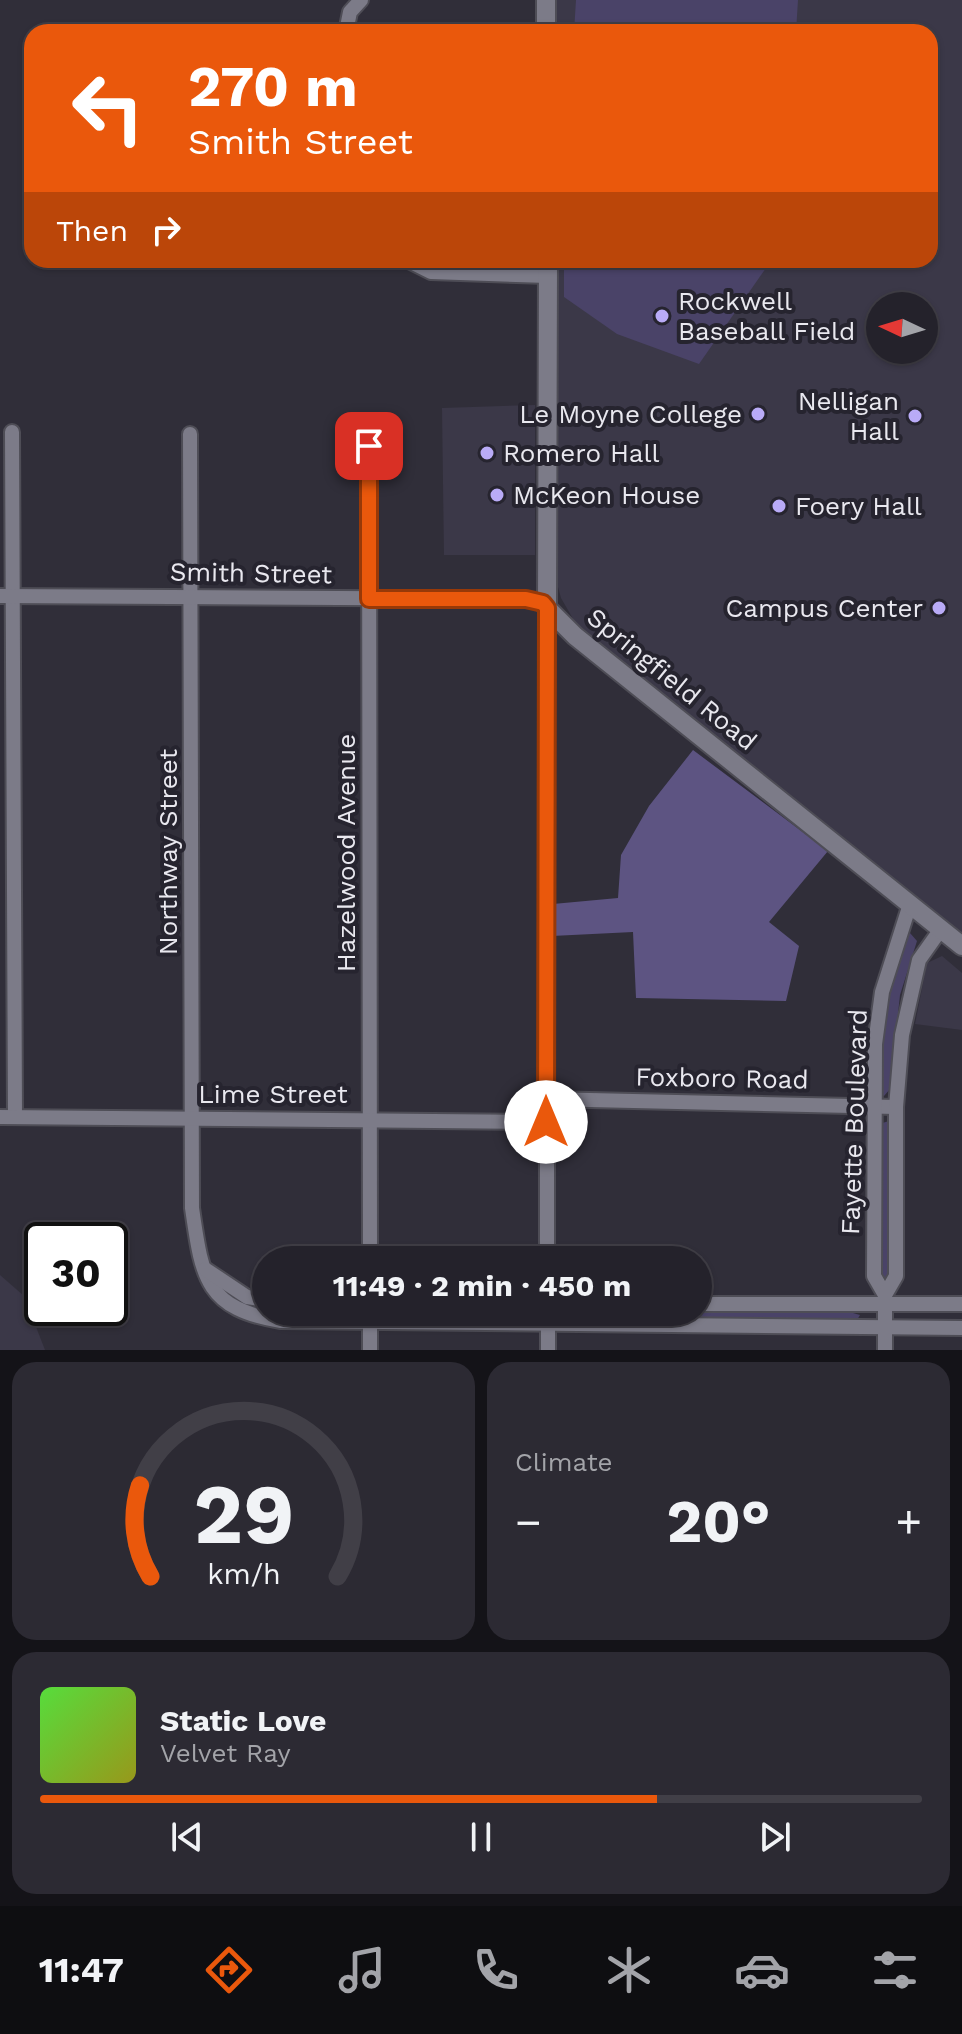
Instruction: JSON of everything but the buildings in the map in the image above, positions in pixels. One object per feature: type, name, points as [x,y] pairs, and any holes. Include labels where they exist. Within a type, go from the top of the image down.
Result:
[{"type":"street","points":[[348,24],[350,12],[361,0]]},
{"type":"street","points":[[546,0],[546,24]]},
{"type":"street","points":[[423,268],[431,272],[548,268]]},
{"type":"street","name":"Springfield Road","points":[[548,268],[547,608],[575,636],[962,946]]},
{"type":"street","points":[[7,1117],[6,596],[12,432]]},
{"type":"street","name":"Northway Street","points":[[190,434],[192,1208],[205,1269]]},
{"type":"street","name":"Hazelwood Avenue","points":[[369,446],[370,1246]]},
{"type":"street","name":"Smith Street","points":[[6,596],[526,599],[543,603],[547,608]]},
{"type":"street","points":[[547,608],[547,1246]]},
{"type":"street","name":"Fayette Boulevard","points":[[885,1350],[885,1300],[874,1276],[873,1106],[882,992],[910,904]]},
{"type":"street","name":"Fayette Boulevard","points":[[885,1300],[896,1276],[896,1107],[912,982],[919,960],[941,929]]},
{"type":"street","name":"Foxboro Road","points":[[546,1099],[896,1107]]},
{"type":"street","name":"Lime Street","points":[[7,1117],[546,1122]]},
{"type":"street","points":[[205,1269],[252,1298]]},
{"type":"street","points":[[205,1269],[207,1285],[236,1310],[252,1317]]},
{"type":"street","points":[[236,1310],[247,1297]]},
{"type":"street","points":[[712,1304],[885,1300],[962,1304]]},
{"type":"street","points":[[712,1323],[962,1328]]},
{"type":"street","points":[[370,1326],[370,1350]]},
{"type":"street","points":[[548,1326],[548,1350]]},
{"type":"shaded area","name":"Le Moyne College","points":[[556,0],[962,0],[962,936],[580,631],[561,598],[553,569],[555,268],[938,268],[938,24],[556,24]]},
{"type":"shaded area","points":[[576,0],[798,0],[796,24],[574,24]]},
{"type":"shaded area","name":"Rockwell Baseball Field","points":[[564,268],[766,268],[699,364],[617,334],[564,297]]},
{"type":"shaded area","name":"Le Moyne College","points":[[535,405],[535,555],[444,555],[442,408]]},
{"type":"shaded area","points":[[693,750],[828,851],[769,922],[799,946],[786,1001],[636,998],[633,932],[552,936],[553,904],[618,898],[621,855],[649,806]]},
{"type":"shaded area","points":[[910,933],[917,941],[900,995],[890,1089],[884,1096],[880,1094],[878,1074],[880,1033],[894,972]]},
{"type":"shaded area","points":[[942,956],[962,973],[962,1030],[915,1024],[927,963]]},
{"type":"shaded area","points":[[889,1121],[888,1286],[880,1285],[879,1124]]},
{"type":"shaded area","points":[[0,1275],[24,1296],[24,1326],[36,1326],[45,1350],[0,1350]]},
{"type":"shaded area","points":[[712,1311],[853,1313],[860,1315],[857,1320],[712,1319]]},
{"type":"place","name":"Rockwell Baseball Field","points":[[662,316]]},
{"type":"place","name":"Le Moyne College","points":[[758,414]]},
{"type":"place","name":"Nelligan Hall","points":[[915,416]]},
{"type":"place","name":"Romero Hall","points":[[487,453]]},
{"type":"place","name":"McKeon House","points":[[497,495]]},
{"type":"place","name":"Foery Hall","points":[[779,506]]},
{"type":"place","name":"Campus Center","points":[[939,608]]},
{"type":"route","points":[[369,446],[369,599],[526,599],[543,603],[547,608],[546,1122]]}]
